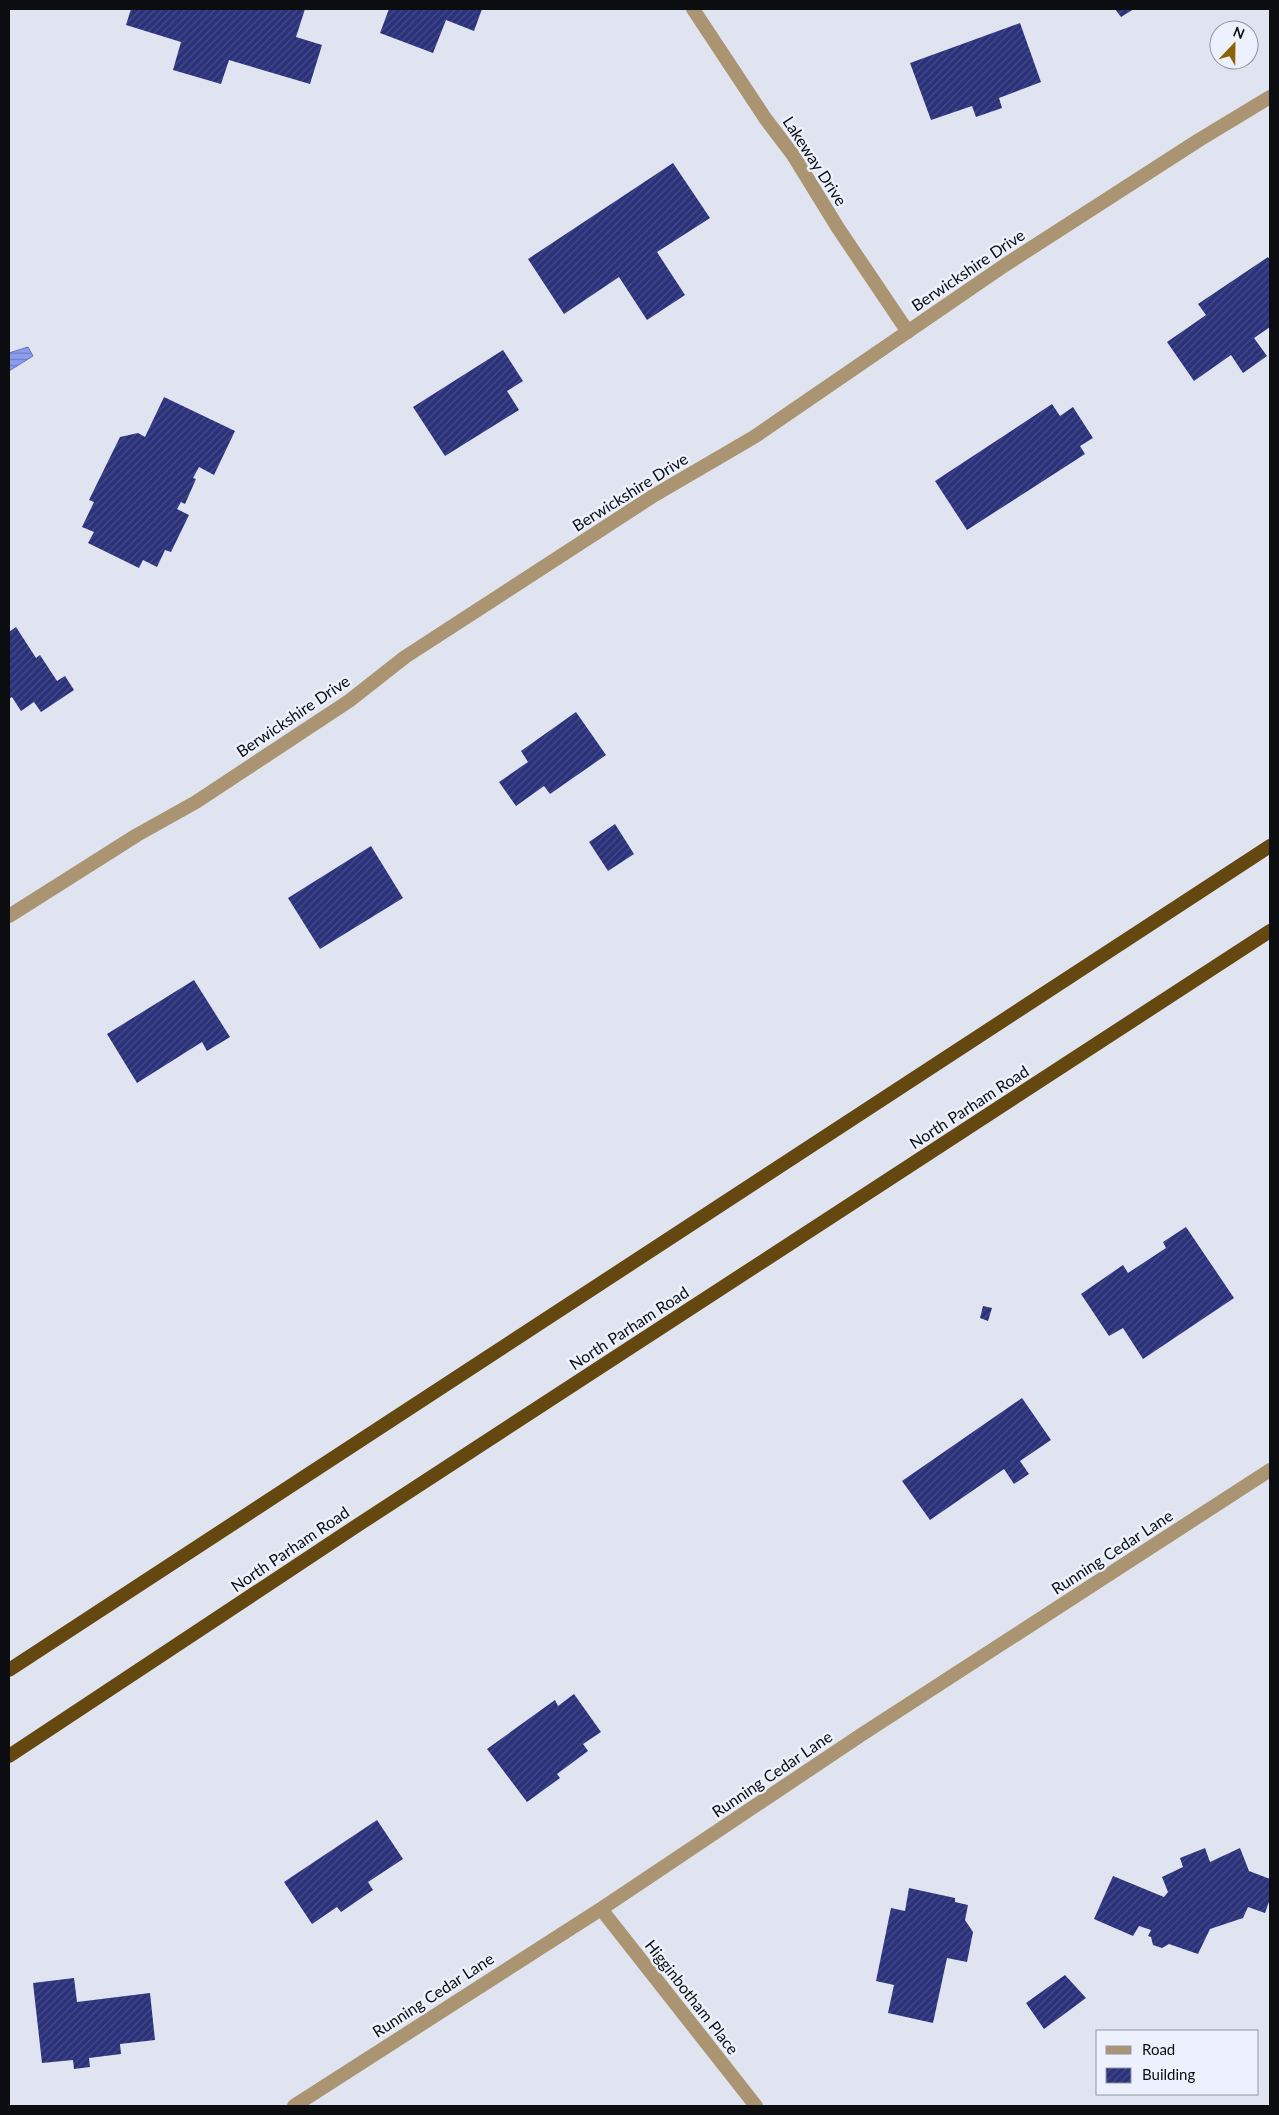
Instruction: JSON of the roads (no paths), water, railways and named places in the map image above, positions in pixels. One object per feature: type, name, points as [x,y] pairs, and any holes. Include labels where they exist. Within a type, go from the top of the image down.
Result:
[{"type":"highway","points":[[9,1670],[1270,846]]},
{"type":"highway","name":"North Parham Road","points":[[9,1756],[373,1515],[1270,931]]},
{"type":"street","name":"Lakeway Drive","points":[[693,9],[765,118],[793,155],[838,228],[908,332]]},
{"type":"street","name":"Berwickshire Drive","points":[[9,916],[137,835],[196,802],[349,701],[405,657],[653,496],[754,437],[1021,255],[1199,140],[1270,97]]},
{"type":"street","name":"Running Cedar Lane","points":[[294,2106],[601,1909],[861,1735],[1270,1470]]},
{"type":"street","name":"Higginbotham Place","points":[[601,1909],[756,2106]]},
{"type":"water","points":[[28,347],[33,356],[9,371],[9,353]]}]
